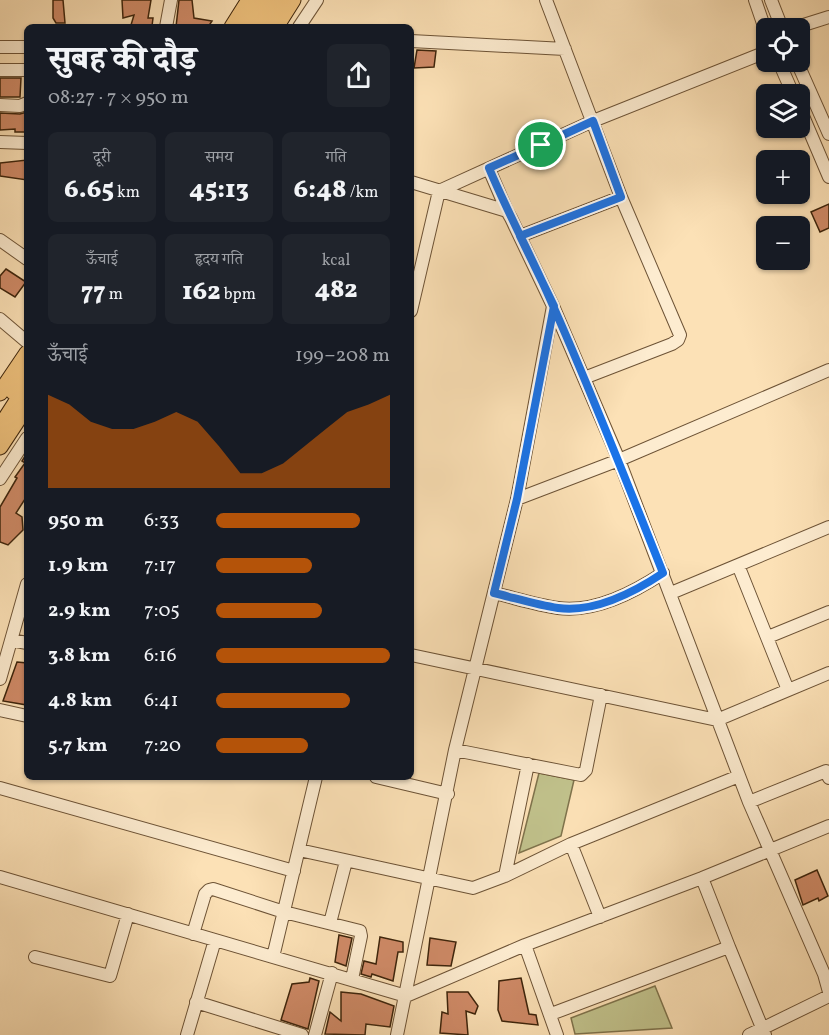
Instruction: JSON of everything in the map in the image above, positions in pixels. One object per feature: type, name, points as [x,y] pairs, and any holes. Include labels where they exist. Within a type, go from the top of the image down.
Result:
[{"type":"main road","points":[[234,24],[249,0]]},
{"type":"main road","points":[[250,24],[264,0]]},
{"type":"main road","points":[[262,24],[277,0]]},
{"type":"main road","points":[[278,24],[293,0]]},
{"type":"main road","points":[[0,393],[24,357]]},
{"type":"main road","points":[[0,412],[24,376]]},
{"type":"main road","points":[[0,427],[24,390]]},
{"type":"main road","points":[[0,447],[24,411]]},
{"type":"street","points":[[167,24],[171,0]]},
{"type":"street","points":[[226,24],[241,0]]},
{"type":"street","points":[[301,24],[316,0]]},
{"type":"street","points":[[546,0],[621,197],[680,336],[672,344],[584,378]]},
{"type":"street","points":[[755,0],[761,18]]},
{"type":"street","points":[[771,0],[778,18]]},
{"type":"street","points":[[810,23],[829,17]]},
{"type":"street","points":[[414,41],[566,49]]},
{"type":"street","points":[[0,47],[24,47]]},
{"type":"street","points":[[414,285],[416,268],[439,191],[593,121],[756,56]]},
{"type":"street","points":[[0,70],[24,70]]},
{"type":"street","points":[[801,72],[829,134]]},
{"type":"street","points":[[0,105],[24,104]]},
{"type":"street","points":[[810,132],[829,177]]},
{"type":"street","points":[[0,142],[24,143]]},
{"type":"street","points":[[489,168],[507,211],[554,306],[619,460],[749,802],[826,973],[829,994],[764,1033],[749,1035]]},
{"type":"street","points":[[414,183],[507,211]]},
{"type":"street","points":[[520,236],[621,197]]},
{"type":"street","points":[[0,240],[24,257]]},
{"type":"street","points":[[397,1035],[431,878],[455,750],[517,499],[554,306]]},
{"type":"street","points":[[0,319],[24,339]]},
{"type":"street","points":[[517,499],[619,460],[829,370]]},
{"type":"street","points":[[0,479],[24,443]]},
{"type":"street","points":[[671,593],[829,527]]},
{"type":"street","points":[[738,565],[788,690]]},
{"type":"street","points":[[494,593],[558,608],[575,609],[608,601],[646,584],[663,573]]},
{"type":"street","points":[[0,679],[24,594]]},
{"type":"street","points":[[768,637],[829,612]]},
{"type":"street","points":[[11,640],[24,642]]},
{"type":"street","points":[[414,656],[717,720],[829,674]]},
{"type":"street","points":[[455,750],[579,775],[584,773],[601,695]]},
{"type":"street","points":[[0,710],[24,715]]},
{"type":"street","points":[[505,876],[528,764]]},
{"type":"street","points":[[749,802],[828,773]]},
{"type":"street","points":[[299,850],[472,888],[505,876],[571,844],[739,776]]},
{"type":"street","points":[[273,957],[315,780]]},
{"type":"street","points":[[389,780],[448,794]]},
{"type":"street","points":[[0,788],[294,871]]},
{"type":"street","points":[[0,877],[406,996],[525,945],[702,878],[829,826]]},
{"type":"street","points":[[571,844],[600,917]]},
{"type":"street","points":[[330,924],[346,861]]},
{"type":"street","points":[[702,878],[764,1033]]},
{"type":"street","points":[[193,934],[209,890],[330,924],[361,933],[352,979]]},
{"type":"street","points":[[35,957],[110,976],[128,914]]},
{"type":"street","points":[[187,1035],[215,940]]},
{"type":"street","points":[[525,945],[557,1035]]},
{"type":"street","points":[[551,1014],[729,948]]},
{"type":"street","points":[[315,1035],[332,973]]},
{"type":"street","points":[[196,1002],[263,1030],[302,1035]]},
{"type":"green space","points":[[539,773],[574,780],[561,836],[519,853]]},
{"type":"green space","points":[[655,986],[672,1028],[575,1034],[571,1018]]},
{"type":"building","points":[[53,0],[63,0],[65,23],[56,23],[53,18]]},
{"type":"building","points":[[122,0],[151,0],[148,18],[153,18],[152,24],[131,24],[134,15],[123,18]]},
{"type":"building","points":[[179,0],[192,0],[194,18],[212,21],[210,24],[176,24]]},
{"type":"building","points":[[417,50],[436,51],[434,67],[414,68]]},
{"type":"building","points":[[0,78],[21,78],[20,97],[0,97]]},
{"type":"building","points":[[0,113],[24,113],[24,132],[15,132],[15,129],[0,130]]},
{"type":"building","points":[[24,160],[24,180],[0,176],[0,163]]},
{"type":"building","points":[[829,204],[829,228],[820,232],[811,212]]},
{"type":"building","points":[[6,269],[24,281],[24,285],[15,297],[0,288],[0,276]]},
{"type":"building","points":[[24,464],[24,501],[16,513],[22,517],[23,530],[8,545],[0,542],[0,507],[17,478],[15,477]]},
{"type":"building","points":[[17,662],[24,663],[24,704],[3,701]]},
{"type":"building","points":[[817,870],[828,896],[803,905],[795,880]]},
{"type":"building","points":[[339,935],[352,938],[346,966],[335,962]]},
{"type":"building","points":[[380,937],[403,942],[403,952],[398,952],[393,981],[372,974],[371,977],[361,974],[364,961],[376,964]]},
{"type":"building","points":[[430,938],[456,942],[451,966],[427,965]]},
{"type":"building","points":[[310,978],[319,981],[308,1029],[281,1020],[292,984],[309,982]]},
{"type":"building","points":[[521,978],[529,1014],[536,1015],[538,1025],[502,1021],[498,1010],[499,981]]},
{"type":"building","points":[[341,992],[361,994],[394,1006],[390,1027],[366,1024],[365,1035],[325,1034],[330,1012],[341,1021]]},
{"type":"building","points":[[447,992],[468,992],[478,1006],[475,1014],[466,1011],[468,1035],[440,1033],[442,1012],[448,1014]]},
{"type":"route","points":[[541,145],[489,168],[507,211],[554,306],[619,460],[663,573],[626,594],[575,609],[558,608],[494,593],[517,499],[554,306],[520,236],[621,197],[593,121],[541,145]]}]
